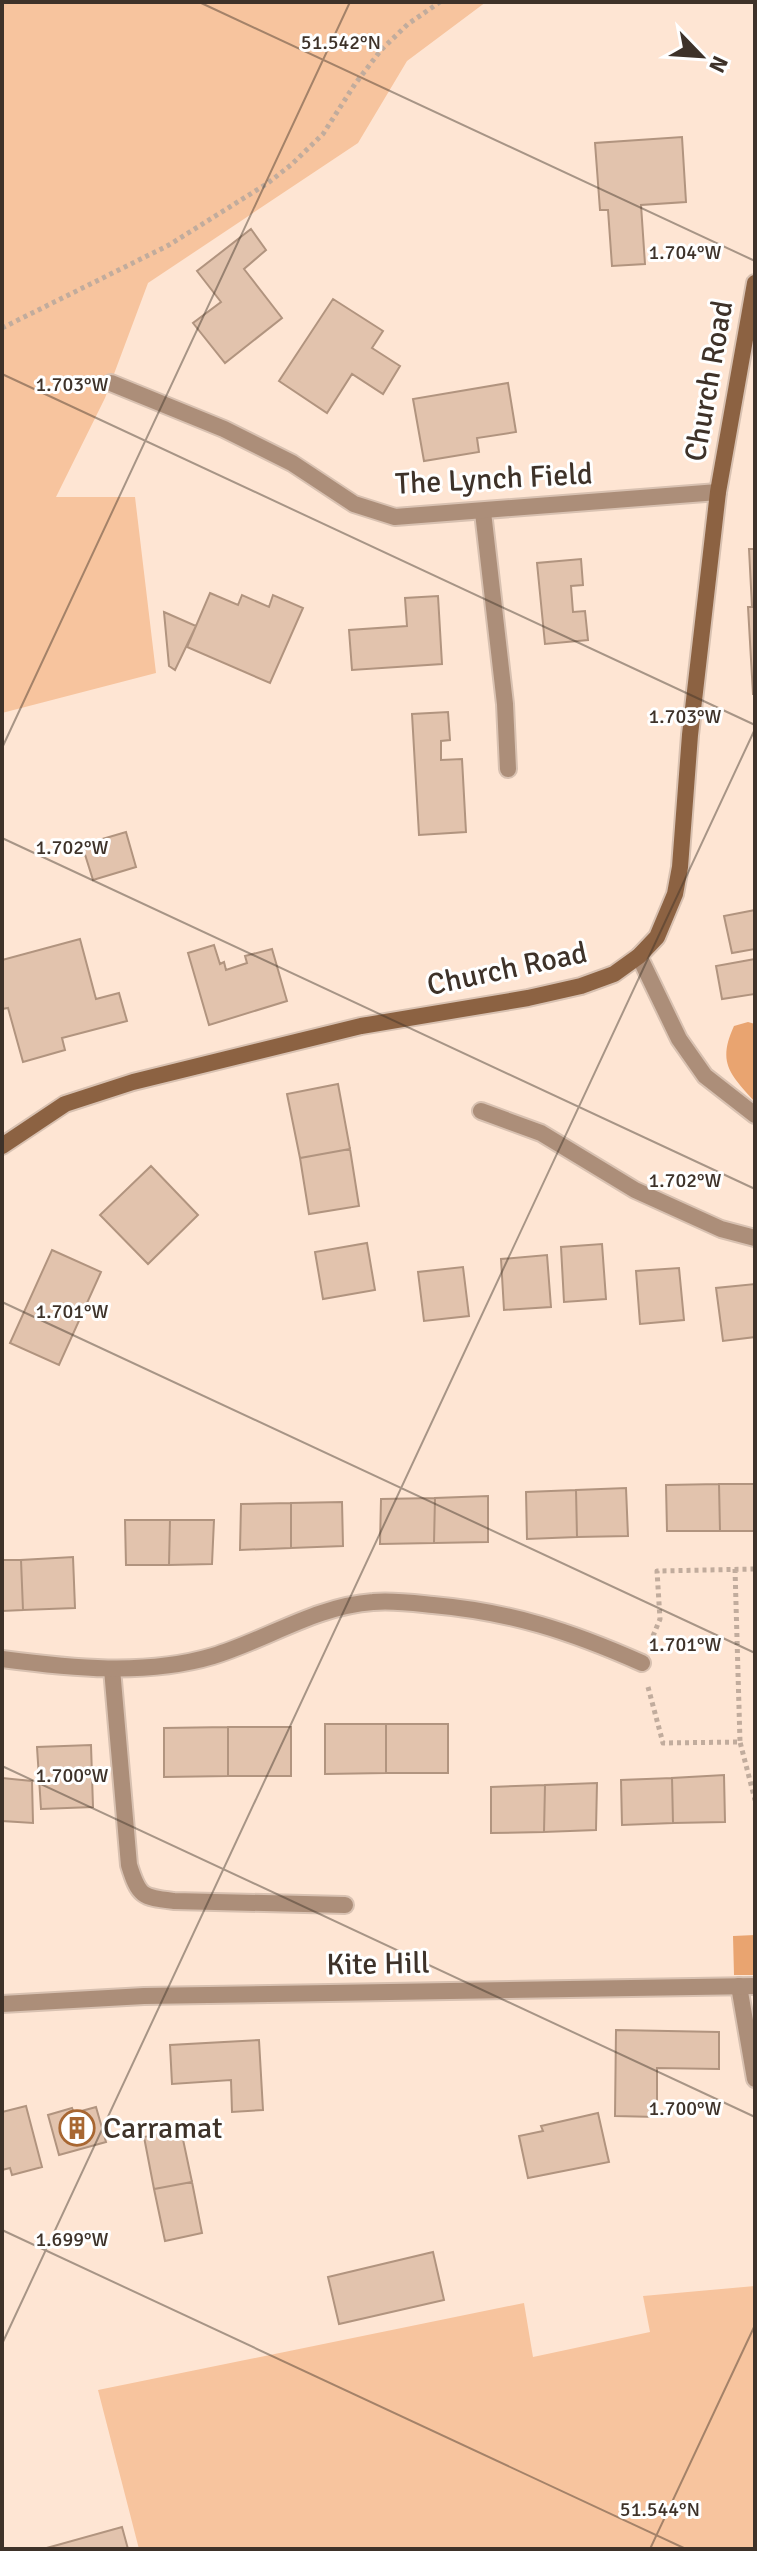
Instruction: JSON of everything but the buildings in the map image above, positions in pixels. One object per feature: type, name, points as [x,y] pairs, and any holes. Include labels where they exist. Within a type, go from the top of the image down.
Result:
[{"type":"street","name":"Church Road","points":[[2,1146],[65,1104],[133,1082],[361,1026],[581,986],[614,974],[639,956],[657,937],[675,894],[680,867],[690,735],[718,492],[755,283]]},
{"type":"street","name":"The Lynch Field","points":[[111,383],[224,429],[301,469],[354,504],[371,512],[395,517],[718,492]]},
{"type":"street","points":[[483,512],[505,704],[508,769]]},
{"type":"street","points":[[639,956],[679,1039],[705,1076],[755,1115]]},
{"type":"street","points":[[481,1111],[541,1133],[635,1190],[721,1229],[755,1238]]},
{"type":"street","points":[[2,1659],[112,1669],[149,1666],[212,1656],[341,1608],[373,1602],[460,1607],[504,1614],[588,1639],[642,1663]]},
{"type":"street","points":[[112,1669],[129,1865],[136,1887],[148,1898],[174,1901],[345,1905]]},
{"type":"street","points":[[747,1986],[755,2079]]},
{"type":"street","name":"Kite Hill","points":[[2,2004],[144,1996],[747,1986]]},
{"type":"path","points":[[2,328],[169,245],[268,183],[323,134],[381,50],[408,24],[440,2]]},
{"type":"path","points":[[735,1569],[740,1742],[755,1800]]},
{"type":"path","points":[[740,1742],[663,1743],[642,1663],[660,1619],[657,1571],[755,1569]]},
{"type":"shaded area","points":[[2,2],[486,2],[407,61],[358,143],[148,283],[105,398],[56,497],[135,497],[156,673],[2,713]]},
{"type":"shaded area","points":[[748,1022],[755,1024],[755,1102],[733,1075],[727,1059],[734,1026]]},
{"type":"shaded area","points":[[755,1935],[755,1975],[734,1975],[733,1936]]},
{"type":"shaded area","points":[[755,2286],[755,2549],[139,2549],[98,2390],[524,2303],[533,2357],[650,2332],[643,2296]]},
{"type":"place","name":"Carramat","points":[[77,2128]]}]
